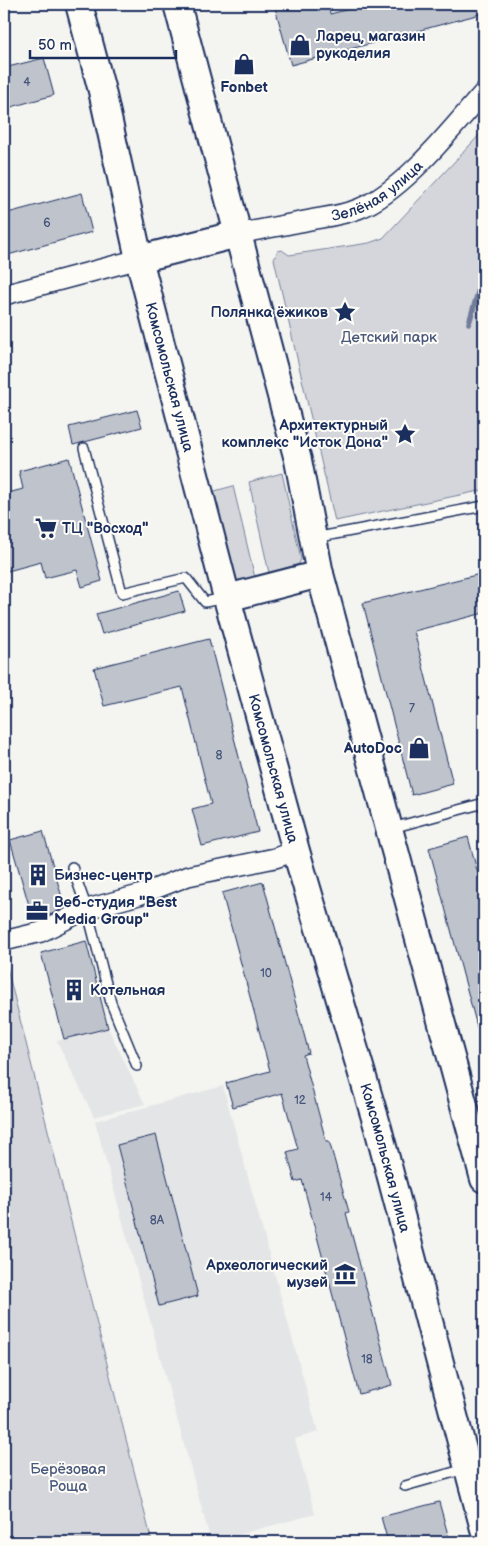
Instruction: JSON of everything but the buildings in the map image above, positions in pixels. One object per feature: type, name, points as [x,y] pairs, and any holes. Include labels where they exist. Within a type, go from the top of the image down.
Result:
[{"type":"main road","name":"Комсомольская улица","points":[[79,4],[102,91],[138,259],[227,598],[296,851],[378,1128],[484,1529]]},
{"type":"main road","points":[[177,4],[298,460],[320,574],[484,1179]]},
{"type":"main road","points":[[138,259],[238,234]]},
{"type":"main road","points":[[227,598],[320,574]]},
{"type":"street","name":"Зелёная улица","points":[[238,234],[338,215],[358,209],[374,201],[397,184],[421,161],[484,92]]},
{"type":"street","points":[[4,295],[138,259]]},
{"type":"street","points":[[4,941],[41,932],[86,909],[139,895],[188,876],[275,858],[296,851]]},
{"type":"lane","points":[[84,448],[122,593],[186,578],[205,602],[227,598]]},
{"type":"lane","points":[[314,538],[484,506]]},
{"type":"lane","points":[[389,829],[484,803]]},
{"type":"lane","points":[[72,867],[86,909],[111,1003],[137,1066]]},
{"type":"lane","points":[[405,1486],[468,1468]]},
{"type":"shaded area","points":[[108,1028],[145,1104],[94,1117],[57,1041]]},
{"type":"shaded area","points":[[223,1086],[318,1432],[295,1439],[315,1514],[211,1542],[95,1121]]},
{"type":"green space","name":"Детский парк","points":[[484,130],[484,490],[335,521],[274,259],[278,251],[282,250],[289,255],[369,243],[383,238]]},
{"type":"green space","points":[[282,473],[301,559],[299,564],[269,573],[249,482]]},
{"type":"green space","points":[[233,486],[255,578],[238,582],[230,572],[211,492]]},
{"type":"green space","name":"Берёзовая Роща","points":[[4,956],[152,1542],[4,1542]]},
{"type":"waterway","points":[[469,323],[484,272]]},
{"type":"place","name":"Ларец, магазин рукоделия","points":[[300,45]]},
{"type":"place","name":"Fonbet","points":[[244,64]]},
{"type":"place","name":"Полянка ёжиков","points":[[345,312]]},
{"type":"place","name":"Архитектурный комплекс \"Исток Дона\"","points":[[405,434]]},
{"type":"place","name":"ТЦ \"Восход\"","points":[[46,528]]},
{"type":"place","name":"AutoDoc","points":[[419,748]]},
{"type":"place","name":"Бизнес-центр","points":[[38,875]]},
{"type":"place","name":"Веб-студия \"Best Media Group\"","points":[[37,911]]},
{"type":"place","name":"Котельная","points":[[74,990]]},
{"type":"place","name":"Археологический музей","points":[[345,1274]]}]
